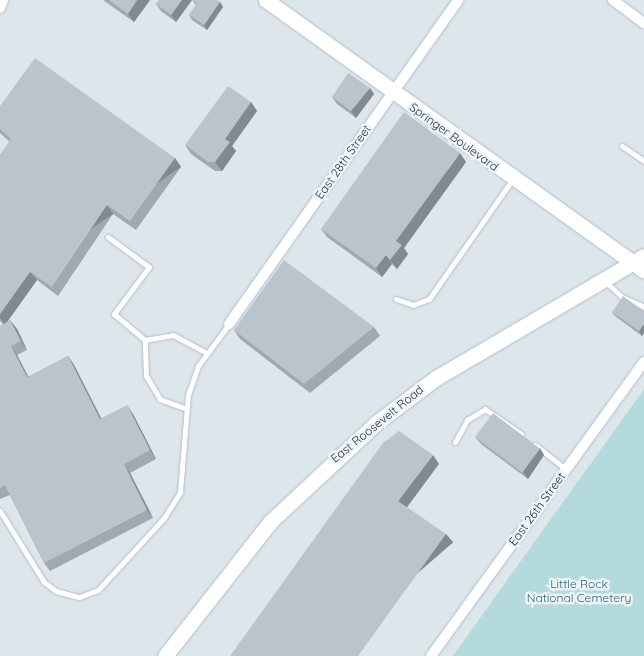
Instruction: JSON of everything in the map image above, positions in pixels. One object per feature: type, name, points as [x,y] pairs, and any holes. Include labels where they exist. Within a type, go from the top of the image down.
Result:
[{"type":"main road","name":"Springer Boulevard","points":[[266,0],[512,180],[640,264]]},
{"type":"main road","name":"East Roosevelt Road","points":[[166,656],[270,522],[356,440],[436,378],[604,280],[640,264]]},
{"type":"street","points":[[0,8],[3,0]]},
{"type":"street","name":"East 28th Street","points":[[228,324],[458,0]]},
{"type":"street","points":[[613,0],[644,23]]},
{"type":"street","name":"East 26th Street","points":[[431,656],[644,362]]},
{"type":"lane","points":[[622,146],[644,161]]},
{"type":"lane","points":[[396,299],[413,305],[429,299],[512,180]]},
{"type":"lane","points":[[108,237],[149,267],[114,314],[145,340],[146,376],[160,399],[187,410]]},
{"type":"lane","points":[[604,280],[622,297],[644,307]]},
{"type":"lane","points":[[0,511],[44,582],[56,591],[79,597],[98,590],[164,518],[180,492],[187,410],[198,366],[228,324]]},
{"type":"lane","points":[[145,340],[173,335],[207,353]]},
{"type":"lane","points":[[455,442],[467,420],[485,409],[566,470]]},
{"type":"green space","name":"Little Rock National Cemetery","points":[[644,389],[644,656],[453,656]]},
{"type":"building","points":[[109,0],[137,0],[128,14]]},
{"type":"building","points":[[159,0],[182,0],[171,15],[156,4]]},
{"type":"building","points":[[192,0],[216,0],[220,2],[204,25],[189,15],[197,4]]},
{"type":"building","points":[[35,58],[175,158],[130,221],[107,205],[52,287],[30,272],[0,314],[0,155],[11,139],[0,129],[0,106]]},
{"type":"building","points":[[348,73],[370,88],[351,111],[332,97]]},
{"type":"building","points":[[228,86],[251,102],[225,139],[230,142],[215,162],[208,162],[185,145]]},
{"type":"building","points":[[404,112],[460,153],[396,241],[402,245],[390,260],[386,255],[376,268],[321,229]]},
{"type":"building","points":[[284,260],[374,327],[304,384],[234,330]]},
{"type":"building","points":[[623,296],[644,311],[644,324],[639,331],[612,312]]},
{"type":"building","points":[[10,320],[21,341],[11,346],[27,377],[68,356],[100,419],[127,405],[150,450],[124,464],[147,510],[44,563],[5,485],[0,488],[0,326]]},
{"type":"building","points":[[493,413],[540,449],[522,472],[475,437]]},
{"type":"building","points":[[399,431],[433,455],[398,501],[446,534],[358,656],[230,656],[383,443]]}]
